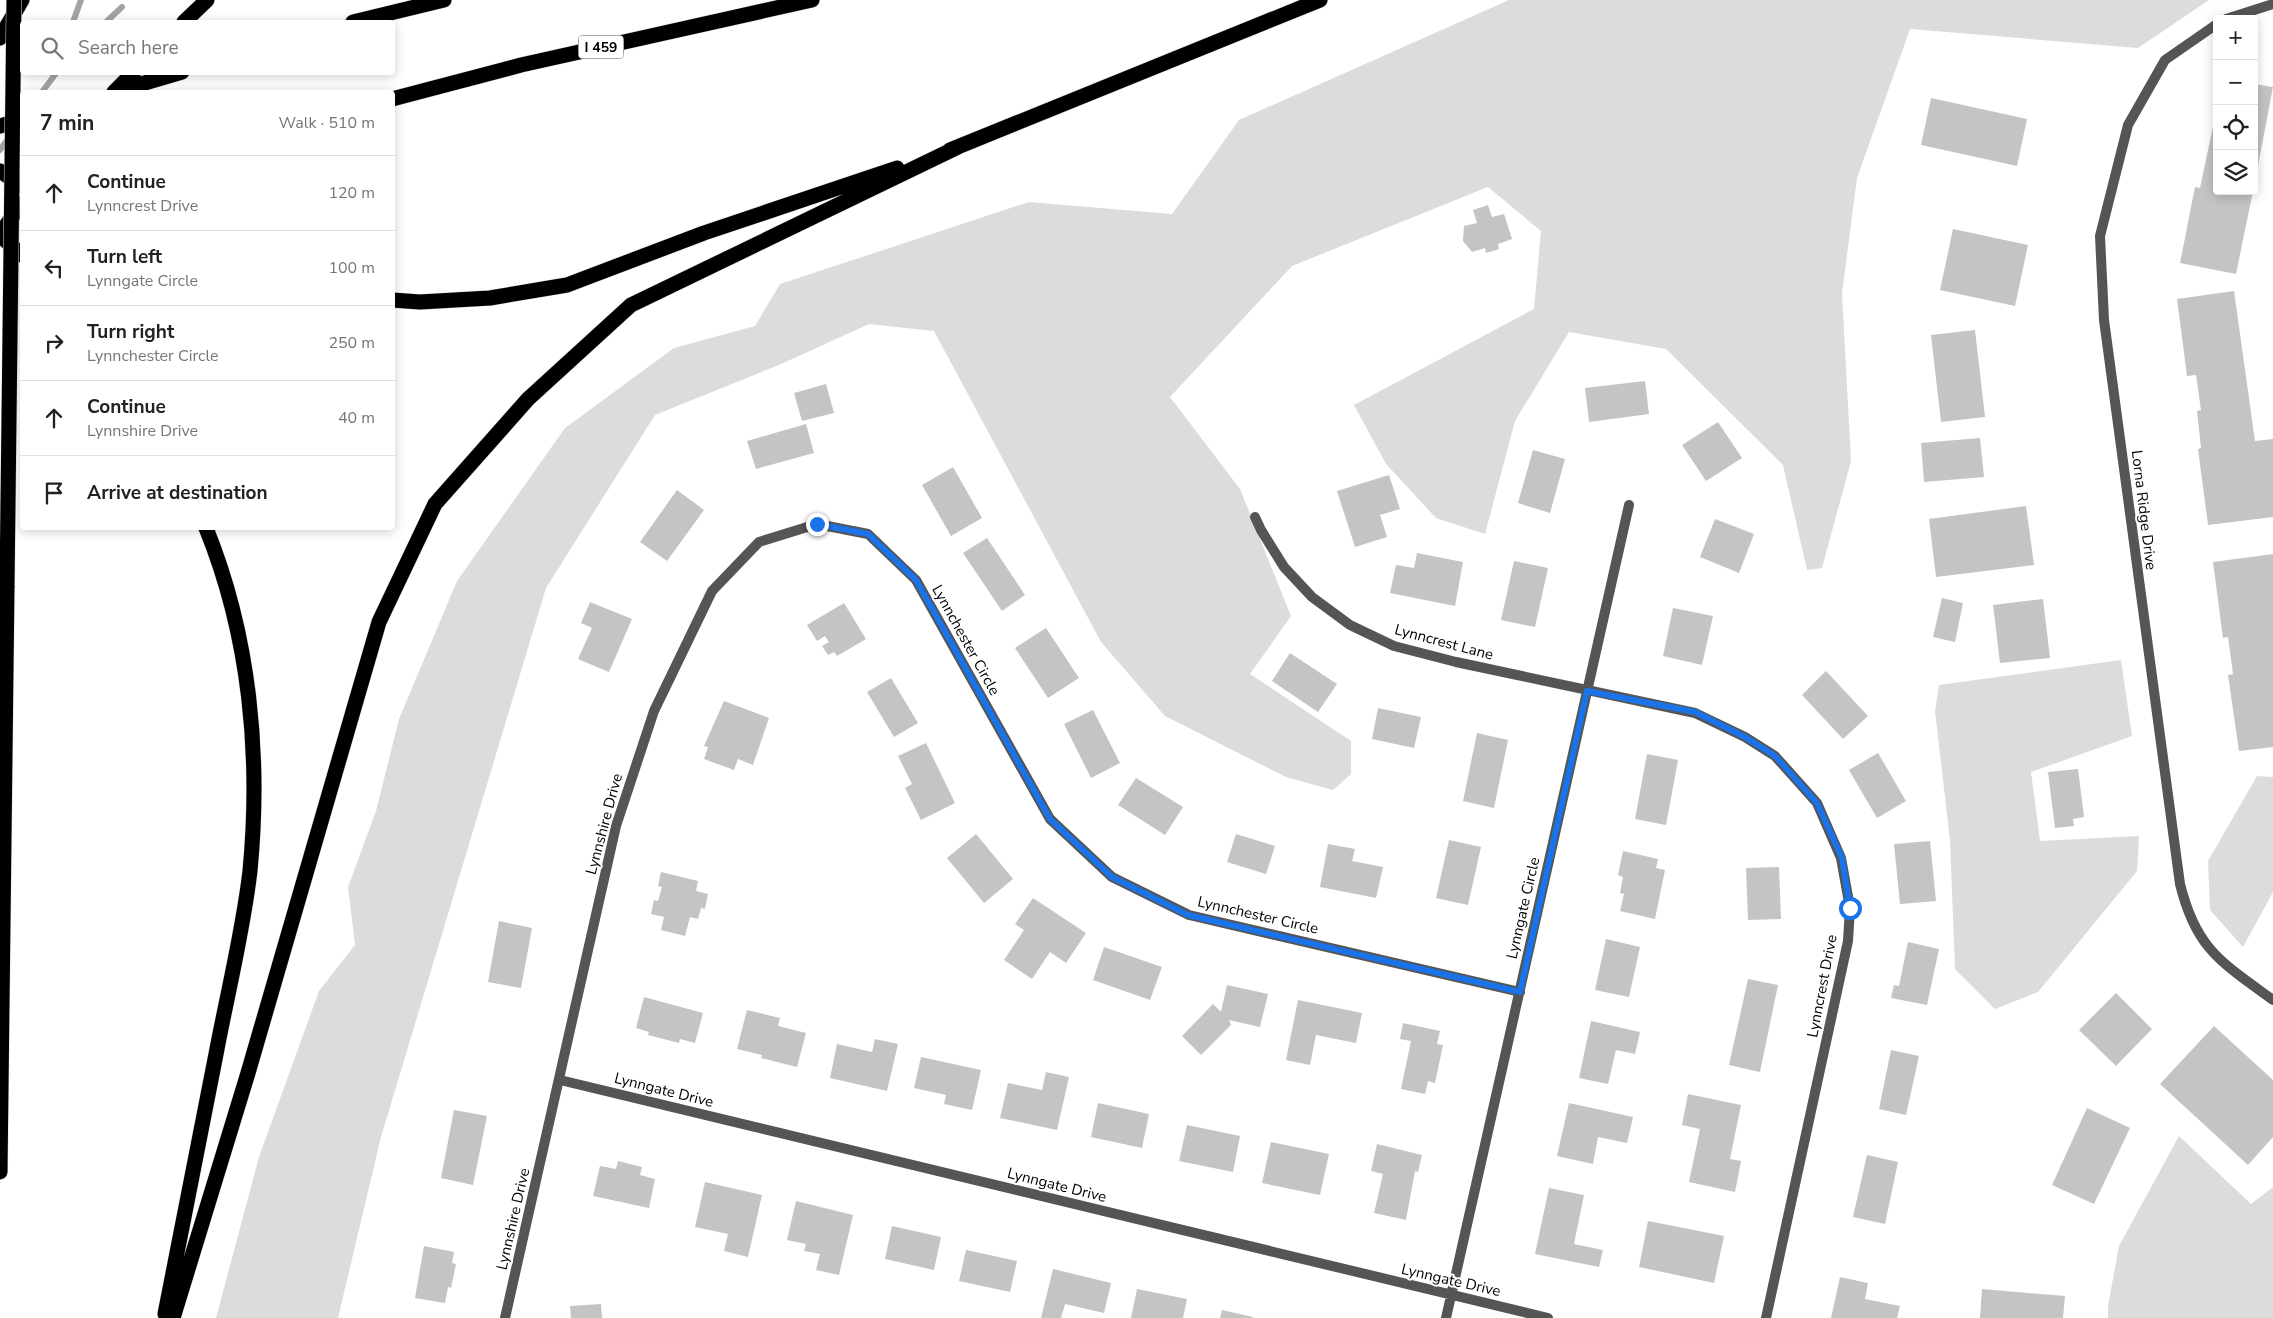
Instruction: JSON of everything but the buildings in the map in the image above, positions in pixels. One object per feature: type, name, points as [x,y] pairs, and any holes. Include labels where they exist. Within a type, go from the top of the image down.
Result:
[{"type":"highway","points":[[0,1172],[14,0]]},
{"type":"highway","points":[[0,38],[22,0]]},
{"type":"highway","points":[[186,20],[208,0]]},
{"type":"highway","points":[[360,20],[444,0]]},
{"type":"highway","name":"I 459","points":[[395,98],[520,65],[812,0]]},
{"type":"highway","points":[[395,300],[420,302],[490,298],[567,284],[704,233],[958,147],[1320,0]]},
{"type":"highway","points":[[116,90],[131,75]]},
{"type":"highway","points":[[121,90],[172,75]]},
{"type":"highway","points":[[0,126],[20,121]]},
{"type":"highway","points":[[173,1318],[248,1073],[379,622],[435,504],[528,398],[630,305],[958,147]]},
{"type":"highway","points":[[0,171],[20,185]]},
{"type":"highway","points":[[20,206],[0,235],[20,253]]},
{"type":"highway","points":[[0,216],[20,210]]},
{"type":"highway","points":[[164,1318],[237,948],[250,872],[255,780],[252,725],[244,660],[230,600],[207,530]]},
{"type":"street","points":[[2239,15],[2273,4]]},
{"type":"street","name":"Lorna Ridge Drive","points":[[2213,27],[2165,60],[2128,125],[2100,236],[2104,320],[2180,884],[2194,928],[2208,948],[2232,971],[2273,1000]]},
{"type":"street","name":"Lynngate Circle","points":[[1446,1318],[1629,505]]},
{"type":"street","name":"Lynncrest Lane","points":[[1255,517],[1284,567],[1312,597],[1350,625],[1394,646],[1587,691]]},
{"type":"street","name":"Lynnshire Drive","points":[[506,1318],[616,826],[654,711],[712,591],[759,542],[817,524],[868,534],[916,580]]},
{"type":"street","name":"Lynnchester Circle","points":[[916,580],[1050,819],[1112,877],[1188,915],[1520,992]]},
{"type":"street","name":"Lynncrest Drive","points":[[1587,691],[1695,712],[1745,737],[1775,756],[1817,803],[1842,858],[1850,908],[1848,940],[1766,1318]]},
{"type":"street","name":"Lynngate Drive","points":[[560,1080],[1548,1318]]},
{"type":"shaded area","points":[[1509,0],[2209,0],[2138,48],[1910,29],[1857,178],[1842,293],[1851,461],[1822,568],[1807,570],[1783,465],[1666,349],[1569,332],[1515,421],[1485,534],[1436,518],[1386,464],[1354,405],[1534,309],[1541,231],[1488,187],[1292,266],[1170,397],[1240,489],[1291,616],[1250,674],[1351,741],[1351,774],[1333,790],[1286,777],[1165,716],[1101,642],[934,331],[869,324],[779,365],[655,415],[546,588],[381,1137],[338,1318],[216,1318],[259,1157],[319,991],[355,945],[348,887],[376,811],[399,719],[457,581],[565,428],[674,348],[755,326],[780,284],[1029,202],[1172,214],[1239,120]]},
{"type":"shaded area","points":[[2121,660],[2132,736],[2031,772],[2040,841],[2139,836],[2137,871],[2038,992],[1995,1009],[1955,969],[1950,840],[1935,711],[1939,685]]},
{"type":"shaded area","points":[[2257,776],[2273,777],[2273,892],[2243,947],[2210,910],[2208,861]]},
{"type":"shaded area","points":[[2179,1136],[2251,1204],[2273,1187],[2273,1318],[2108,1318],[2108,1306],[2119,1246]]},
{"type":"waterway","points":[[74,20],[81,0]]},
{"type":"waterway","points":[[108,20],[122,7]]},
{"type":"waterway","points":[[44,90],[55,75]]},
{"type":"waterway","points":[[0,150],[10,136]]},
{"type":"route","points":[[817,524],[868,534],[916,580],[1050,819],[1112,877],[1188,915],[1520,992],[1587,691],[1695,712],[1745,737],[1775,756],[1817,803],[1842,858],[1850,908]]}]
